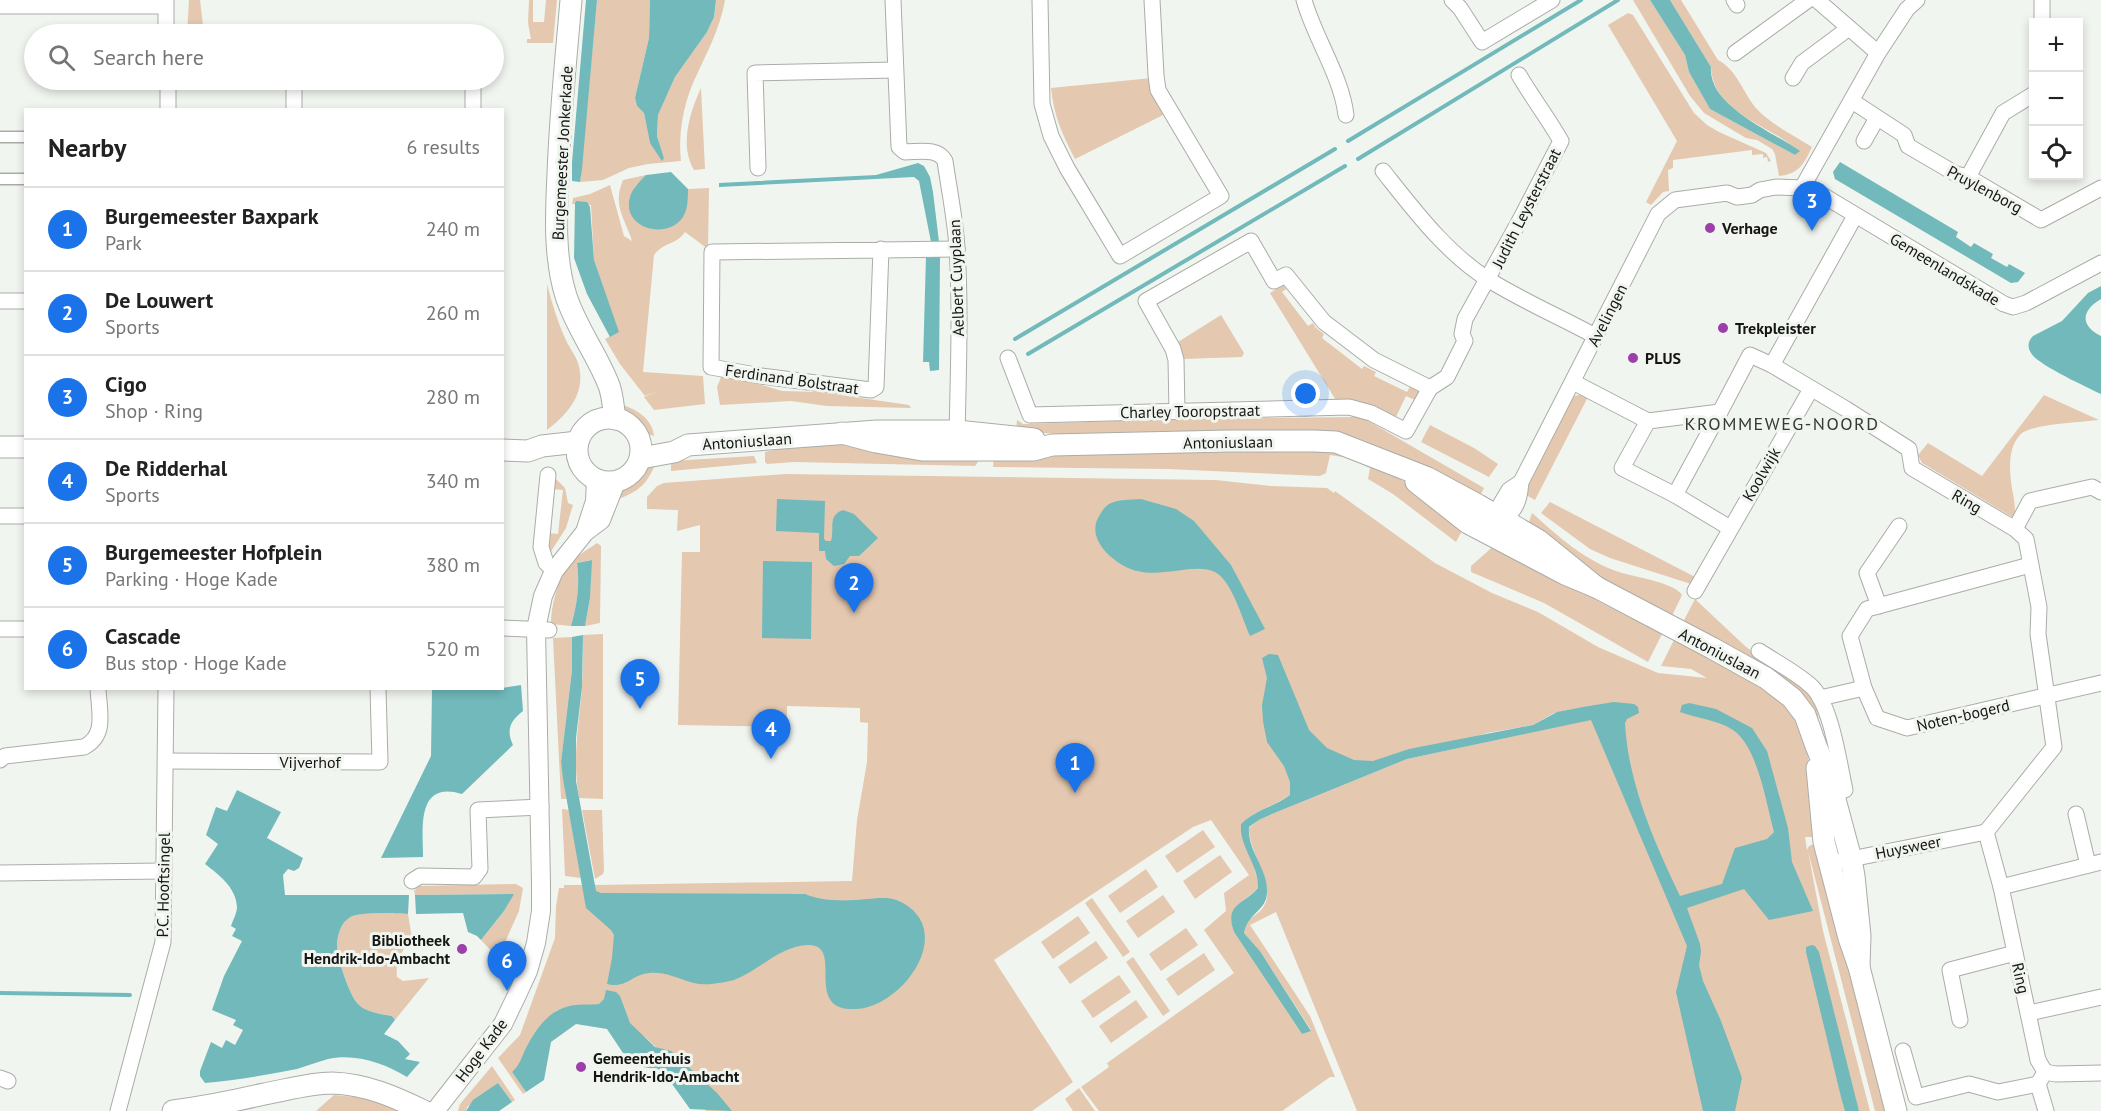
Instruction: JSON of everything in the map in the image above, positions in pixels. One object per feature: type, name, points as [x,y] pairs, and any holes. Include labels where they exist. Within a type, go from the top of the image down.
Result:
[{"type":"main road","name":"Burgemeester Jonkerkade","points":[[572,0],[559,136],[558,245],[566,297],[602,370],[597,386],[608,419]]},
{"type":"main road","points":[[608,419],[628,425],[634,430],[640,450],[632,474],[606,481],[585,472],[578,451],[586,428],[608,419]]},
{"type":"main road","name":"Antoniuslaan","points":[[640,450],[674,452],[688,445],[842,433],[922,450],[957,441],[1033,450],[1052,446],[1314,441],[1336,442],[1360,450],[1400,468],[1423,489],[1468,523],[1497,527],[1565,574],[1596,587],[1766,678],[1792,698],[1805,715],[1829,777],[1851,859],[1860,936],[1859,967]]},
{"type":"main road","points":[[0,447],[24,447]]},
{"type":"main road","points":[[504,450],[528,451],[541,455],[578,451]]},
{"type":"main road","name":"Antoniuslaan","points":[[1816,747],[1824,842],[1896,1111]]},
{"type":"main road","points":[[173,1111],[208,1107],[286,1089],[332,1083],[389,1094],[424,1111]]},
{"type":"street","name":"Aelbert Cuyplaan","points":[[893,0],[899,147],[905,152],[937,152],[942,155],[945,160],[955,220],[957,441]]},
{"type":"street","points":[[1040,0],[1042,104],[1048,126],[1067,168],[1120,256],[1221,196],[1158,90],[1152,0]]},
{"type":"street","points":[[1304,0],[1344,99],[1346,115]]},
{"type":"street","points":[[1452,0],[1460,8],[1482,42],[1552,0]]},
{"type":"street","points":[[1735,53],[1808,0]]},
{"type":"street","points":[[1817,0],[1878,53]]},
{"type":"street","points":[[1772,366],[1855,216],[1824,196],[1802,188],[1878,53],[1907,9],[1917,0]]},
{"type":"street","points":[[2042,0],[2042,18]]},
{"type":"street","points":[[0,6],[166,3],[166,24]]},
{"type":"street","points":[[1793,78],[1802,63],[1850,28]]},
{"type":"street","points":[[758,168],[754,73],[895,70]]},
{"type":"street","name":"Judith Leysterstraat","points":[[1488,280],[1561,141],[1545,112],[1538,108],[1519,75]]},
{"type":"street","points":[[168,90],[168,108]]},
{"type":"street","points":[[294,90],[294,108]]},
{"type":"street","points":[[472,90],[473,108]]},
{"type":"street","points":[[1968,177],[2003,113],[2029,97]]},
{"type":"street","name":"Pruylenborg","points":[[1852,101],[1904,135],[1908,146],[1956,174],[1968,177],[2042,220],[2101,188]]},
{"type":"street","points":[[1864,141],[1877,118]]},
{"type":"street","points":[[0,137],[24,137]]},
{"type":"street","points":[[1383,171],[1420,218],[1466,263],[1488,280],[1595,336]]},
{"type":"street","points":[[0,179],[24,179]]},
{"type":"street","name":"Avelingen","points":[[1497,527],[1512,512],[1519,495],[1521,482],[1658,214],[1675,200],[1727,193],[1737,197],[1745,196],[1776,187],[1802,188]]},
{"type":"street","name":"Gemeenlandskade","points":[[1855,216],[2004,304],[2013,307],[2026,303],[2101,263]]},
{"type":"street","points":[[1177,412],[1176,360],[1173,349],[1146,301],[1251,241],[1274,281],[1286,275],[1324,322],[1374,360],[1430,388],[1447,377],[1464,341],[1462,334],[1465,319],[1488,280]]},
{"type":"street","name":"Ferdinand Bolstraat","points":[[881,249],[876,387],[871,390],[711,367],[712,252],[881,249],[957,249]]},
{"type":"street","points":[[0,301],[24,301]]},
{"type":"street","name":"Ring","points":[[1720,412],[1750,355],[1846,409],[1909,449],[1912,468],[2014,529],[2026,539],[2039,607],[2038,634],[2054,747],[1986,832],[2001,887],[2029,1014],[2046,1111]]},
{"type":"street","name":"Charley Tooropstraat","points":[[1008,357],[1030,415],[1349,407],[1371,413],[1407,431],[1430,388]]},
{"type":"street","points":[[1573,382],[1648,421],[1720,412]]},
{"type":"street","name":"Koolwijk","points":[[1695,591],[1811,389]]},
{"type":"street","points":[[1675,495],[1720,412]]},
{"type":"street","points":[[1648,421],[1622,468],[1675,495],[1730,528]]},
{"type":"street","points":[[548,475],[541,547],[546,563],[554,571]]},
{"type":"street","name":"Hoge Kade","points":[[435,1111],[503,1024],[528,970],[536,944],[541,911],[543,596],[554,571],[585,532],[595,501],[606,481]]},
{"type":"street","points":[[2014,529],[2030,501],[2092,487],[2101,492]]},
{"type":"street","points":[[0,516],[24,516]]},
{"type":"street","points":[[1879,606],[1867,573],[1899,526]]},
{"type":"street","name":"Noten-bogerd","points":[[2030,565],[1867,609],[1851,636],[1864,688],[1878,718],[1906,728],[2101,683]]},
{"type":"street","points":[[0,629],[24,628]]},
{"type":"street","points":[[504,628],[543,630]]},
{"type":"street","points":[[1759,651],[1811,686],[1820,698],[1830,723],[1845,790]]},
{"type":"street","points":[[1820,698],[1864,688]]},
{"type":"street","points":[[0,760],[5,756],[84,747],[95,741],[99,731],[98,690]]},
{"type":"street","name":"P.C. Hooftsingel","points":[[118,1111],[163,942],[166,690]]},
{"type":"street","name":"Vijverhof","points":[[166,761],[380,762],[378,690]]},
{"type":"street","points":[[412,881],[420,876],[474,877],[480,869],[478,810],[541,807]]},
{"type":"street","points":[[2001,887],[2094,864],[2076,814]]},
{"type":"street","name":"Huysweer","points":[[1830,864],[1986,832]]},
{"type":"street","points":[[0,873],[164,871]]},
{"type":"street","points":[[1960,1020],[1950,970],[2015,953]]},
{"type":"street","points":[[2029,1014],[2101,997]]},
{"type":"street","points":[[1903,1051],[1916,1097],[1969,1084],[1998,1092],[2056,1074],[2101,1073]]},
{"type":"shaded area","points":[[189,0],[200,0],[203,24],[188,24]]},
{"type":"shaded area","points":[[529,0],[533,0],[533,22],[544,22],[546,0],[557,0],[553,43],[527,43],[527,39],[531,39],[528,23]]},
{"type":"shaded area","points":[[597,0],[650,0],[649,38],[635,98],[637,106],[644,113],[650,143],[664,158],[657,136],[658,115],[675,77],[707,32],[714,17],[716,0],[725,0],[716,32],[686,101],[681,131],[681,161],[648,164],[629,168],[603,180],[580,182]]},
{"type":"shaded area","points":[[1633,0],[1650,0],[1685,55],[1689,72],[1710,109],[1795,155],[1799,151],[1782,138],[1744,116],[1718,91],[1711,67],[1670,0],[1681,0],[1718,60],[1730,69],[1755,107],[1775,124],[1812,147],[1800,167],[1791,173],[1779,176],[1772,149],[1757,140],[1746,138],[1704,113],[1690,96]]},
{"type":"shaded area","points":[[1628,13],[1633,15],[1694,113],[1719,132],[1766,153],[1771,161],[1768,162],[1767,157],[1763,158],[1763,154],[1752,155],[1752,150],[1673,160],[1673,168],[1668,170],[1669,191],[1663,192],[1651,205],[1646,202],[1677,141],[1608,25]]},
{"type":"shaded area","points":[[1152,78],[1165,114],[1075,159],[1059,125],[1051,88]]},
{"type":"shaded area","points":[[701,88],[705,169],[694,170],[687,150],[687,139],[693,107]]},
{"type":"shaded area","points":[[646,175],[634,188],[687,204],[688,189],[709,188],[708,249],[685,232],[654,255],[643,372],[703,376],[705,404],[654,410],[644,397],[659,391],[645,396],[620,364],[605,339],[618,332],[594,260],[591,205],[572,204],[573,198],[590,194],[610,185],[624,236],[632,241],[619,205],[620,189],[623,180]]},
{"type":"shaded area","points":[[547,284],[566,341],[578,363],[580,383],[569,409],[547,430]]},
{"type":"shaded area","points":[[1283,285],[1286,289],[1282,292],[1308,326],[1313,323],[1324,334],[1322,338],[1362,369],[1364,366],[1376,372],[1374,376],[1407,392],[1411,385],[1420,388],[1415,400],[1406,396],[1396,417],[1337,402],[1270,293]]},
{"type":"shaded area","points":[[1221,315],[1244,353],[1242,357],[1183,359],[1178,342]]},
{"type":"shaded area","points":[[728,375],[782,391],[819,392],[909,405],[911,408],[827,406],[791,401],[720,405],[717,387],[721,377]]},
{"type":"shaded area","points":[[1590,393],[1535,500],[1526,495],[1530,479],[1574,396]]},
{"type":"shaded area","points":[[2044,395],[2099,420],[2037,427],[2022,433],[2012,449],[2010,462],[2015,504],[2014,518],[1922,463],[1918,455],[1928,443],[1982,476]]},
{"type":"shaded area","points":[[619,404],[642,415],[650,424],[654,436],[643,433]]},
{"type":"shaded area","points":[[1363,418],[1484,488],[1478,500],[1365,441],[1339,432],[1086,436],[1016,431],[1017,420],[1023,424]]},
{"type":"shaded area","points":[[1430,425],[1474,448],[1498,464],[1489,477],[1421,442]]},
{"type":"shaded area","points":[[816,441],[978,455],[978,462],[975,466],[794,462],[767,464],[765,462],[765,452]]},
{"type":"shaded area","points":[[1330,449],[1383,468],[1417,490],[1464,527],[1456,542],[1393,494],[1368,479],[1370,468],[1349,458],[1330,455],[1326,473],[1320,476],[1168,469],[993,467],[994,457],[1073,453]]},
{"type":"shaded area","points":[[754,456],[757,463],[671,471],[671,461]]},
{"type":"shaded area","points":[[657,460],[642,486],[631,494],[615,500],[622,487],[641,475],[646,464]]},
{"type":"shaded area","points":[[786,474],[1215,480],[1271,486],[1327,488],[1334,493],[1335,491],[1435,563],[1492,593],[1538,612],[1598,647],[1658,673],[1707,678],[1691,669],[1661,666],[1674,640],[1766,689],[1787,707],[1799,727],[1808,756],[1818,835],[1805,837],[1807,850],[1809,846],[1816,843],[1887,1111],[1875,1111],[1808,851],[1823,931],[1870,1111],[1357,1111],[1276,912],[1250,925],[1310,1016],[1335,1077],[1330,1077],[1282,1111],[1099,1111],[1081,1087],[1109,1067],[1107,1063],[1234,973],[1204,930],[1226,911],[1224,893],[1249,875],[1211,820],[1193,827],[994,960],[1073,1082],[1032,1111],[706,1111],[658,1049],[645,1037],[557,1010],[529,1043],[519,1066],[512,1072],[526,1092],[523,1094],[498,1058],[520,1035],[555,938],[559,888],[564,888],[564,885],[595,887],[595,885],[852,881],[857,820],[867,762],[868,723],[860,722],[860,708],[787,706],[787,727],[678,725],[682,552],[700,552],[700,525],[677,531],[678,510],[647,509],[647,497],[657,486],[664,483]],"holes":[[[1572,709],[1580,722],[1407,759],[1272,814],[1249,828],[1252,846],[1267,887],[1267,896],[1263,908],[1251,918],[1244,933],[1260,951],[1311,1030],[1302,1034],[1234,932],[1232,923],[1234,911],[1258,888],[1241,824],[1252,815],[1290,795],[1487,733],[1533,725],[1554,713]]]},
{"type":"shaded area","points":[[553,476],[565,488],[568,503],[573,505],[566,528],[550,553],[547,551],[548,533],[558,534],[563,490],[552,489]]},
{"type":"shaded area","points":[[1550,502],[1699,579],[1694,585],[1610,558],[1590,549],[1541,513]]},
{"type":"shaded area","points":[[1532,513],[1585,556],[1622,573],[1664,584],[1678,591],[1682,595],[1671,618],[1609,587],[1528,525]]},
{"type":"shaded area","points":[[597,543],[601,546],[600,623],[585,626],[590,598],[591,560],[577,563],[577,595],[571,626],[551,624],[555,595],[563,574],[573,560]]},
{"type":"shaded area","points":[[1497,543],[1601,603],[1662,634],[1648,662],[1544,603],[1471,572],[1471,566]]},
{"type":"shaded area","points":[[1695,599],[1762,659],[1813,688],[1819,720],[1809,705],[1682,624]]},
{"type":"shaded area","points":[[603,634],[603,799],[579,798],[576,756],[582,687],[583,635]]},
{"type":"shaded area","points":[[572,637],[572,670],[561,762],[567,799],[561,799],[553,638]]},
{"type":"shaded area","points":[[562,809],[569,810],[581,878],[565,876]]},
{"type":"shaded area","points":[[582,810],[602,810],[604,871],[595,879]]},
{"type":"shaded area","points":[[1203,830],[1215,847],[1177,873],[1165,856]]},
{"type":"shaded area","points":[[1220,855],[1232,872],[1195,899],[1183,881]]},
{"type":"shaded area","points":[[1146,869],[1158,887],[1120,913],[1108,896]]},
{"type":"shaded area","points":[[516,884],[523,888],[519,911],[498,958],[481,940],[504,911],[513,894],[415,895],[414,891],[419,886]]},
{"type":"shaded area","points":[[1163,895],[1175,912],[1138,938],[1126,921]]},
{"type":"shaded area","points":[[1092,898],[1130,952],[1123,957],[1085,903]]},
{"type":"shaded area","points":[[369,914],[408,914],[412,938],[400,956],[397,977],[403,981],[429,978],[395,1020],[392,1016],[361,1007],[354,999],[344,975],[337,943],[339,932],[349,918]]},
{"type":"shaded area","points":[[1078,916],[1090,933],[1053,959],[1041,942]]},
{"type":"shaded area","points":[[1186,928],[1198,945],[1161,971],[1149,954]]},
{"type":"shaded area","points":[[1096,941],[1108,958],[1070,984],[1058,967]]},
{"type":"shaded area","points":[[1204,953],[1215,970],[1178,996],[1166,979]]},
{"type":"shaded area","points":[[1133,957],[1170,1011],[1163,1016],[1126,962]]},
{"type":"shaded area","points":[[1119,975],[1131,992],[1093,1018],[1081,1001]]},
{"type":"shaded area","points":[[1136,1000],[1148,1017],[1111,1043],[1099,1026]]},
{"type":"shaded area","points":[[492,1066],[515,1100],[512,1102],[498,1083],[467,1107],[466,1111],[458,1111],[460,1104]]},
{"type":"shaded area","points":[[1079,1088],[1095,1111],[1073,1111],[1065,1099]]},
{"type":"shaded area","points":[[334,1095],[374,1099],[405,1111],[316,1111]]},
{"type":"water","points":[[586,0],[597,0],[580,182],[572,181],[572,162]]},
{"type":"water","points":[[650,0],[716,0],[714,17],[707,32],[675,77],[658,115],[657,136],[664,158],[662,161],[650,143],[644,113],[637,106],[635,98],[649,38]]},
{"type":"water","points":[[1650,0],[1670,0],[1711,67],[1713,81],[1720,94],[1730,105],[1800,151],[1795,155],[1710,109],[1689,72],[1685,55]]},
{"type":"water","points":[[1840,162],[1958,232],[1956,237],[1971,247],[1974,243],[1993,254],[1991,258],[2025,273],[2018,282],[2011,283],[1835,179],[1833,172]]},
{"type":"water","points":[[918,163],[924,166],[930,177],[939,242],[931,242],[919,181],[914,177],[719,187],[719,183],[876,175]]},
{"type":"water","points":[[671,172],[688,189],[687,207],[683,217],[676,224],[667,228],[647,228],[632,217],[629,208],[632,191],[646,175]]},
{"type":"water","points":[[576,201],[587,202],[590,207],[594,260],[619,332],[610,337],[587,294],[574,258]]},
{"type":"water","points":[[926,256],[940,256],[939,370],[930,371],[929,362],[923,362]]},
{"type":"water","points":[[2101,286],[2101,299],[2090,308],[2086,322],[2094,332],[2101,336],[2101,394],[2035,358],[2031,353],[2029,342],[2033,336],[2062,321],[2088,293]]},
{"type":"water","points":[[777,499],[825,501],[824,539],[826,541],[831,541],[833,519],[843,510],[854,514],[878,538],[859,556],[850,556],[844,564],[834,566],[826,559],[825,551],[819,551],[819,533],[776,531]]},
{"type":"water","points":[[1141,499],[1176,509],[1194,521],[1231,565],[1265,629],[1250,636],[1227,583],[1215,572],[1206,569],[1148,573],[1136,571],[1124,566],[1106,552],[1096,533],[1096,525],[1101,512],[1113,502]]},
{"type":"water","points":[[592,560],[590,598],[585,626],[571,626],[577,595],[577,563]]},
{"type":"water","points":[[763,561],[812,562],[811,639],[762,638]]},
{"type":"water","points":[[583,635],[582,687],[576,738],[576,781],[596,891],[601,893],[805,894],[836,900],[894,899],[903,903],[918,916],[924,932],[924,949],[917,966],[890,996],[873,1005],[856,1009],[840,1007],[831,1000],[827,990],[824,955],[819,948],[808,945],[798,946],[778,954],[734,980],[703,984],[665,974],[649,973],[619,985],[607,984],[614,935],[586,908],[561,762],[572,670],[572,637]]},
{"type":"water","points":[[1269,654],[1278,655],[1309,730],[1327,748],[1354,760],[1373,761],[1409,749],[1533,725],[1557,712],[1614,702],[1634,704],[1638,707],[1639,713],[1627,719],[1625,723],[1631,768],[1652,833],[1680,896],[1722,884],[1735,848],[1767,839],[1774,832],[1760,776],[1742,738],[1721,724],[1680,712],[1682,705],[1689,703],[1716,709],[1752,728],[1767,751],[1788,828],[1792,862],[1813,911],[1769,920],[1744,889],[1687,908],[1700,944],[1699,965],[1703,981],[1742,1078],[1735,1111],[1703,1111],[1676,992],[1687,946],[1591,720],[1407,759],[1272,814],[1249,827],[1251,843],[1264,874],[1267,897],[1246,926],[1244,933],[1260,951],[1311,1031],[1302,1034],[1234,932],[1231,916],[1233,910],[1258,888],[1255,872],[1243,840],[1241,824],[1252,815],[1290,795],[1290,782],[1284,766],[1267,742],[1263,721],[1262,705],[1267,678],[1262,658]]},
{"type":"water","points":[[521,685],[523,711],[515,718],[511,726],[510,735],[513,745],[462,794],[447,791],[436,794],[429,800],[423,821],[423,857],[381,858],[431,756],[432,690],[504,690],[504,688]]},
{"type":"water","points":[[237,790],[281,812],[267,838],[303,858],[299,868],[294,871],[288,869],[283,875],[285,895],[409,895],[408,914],[369,914],[349,918],[339,932],[337,943],[344,975],[354,999],[365,1009],[392,1016],[395,1020],[384,1034],[398,1041],[410,1054],[405,1059],[420,1062],[407,1077],[369,1060],[348,1057],[328,1059],[297,1069],[205,1083],[200,1076],[211,1042],[222,1048],[226,1040],[235,1045],[243,1030],[233,1025],[236,1020],[212,1010],[224,976],[242,941],[232,936],[236,929],[231,926],[237,907],[234,893],[226,882],[205,864],[218,844],[206,835],[216,807],[227,811]]},
{"type":"water","points":[[514,894],[481,940],[468,932],[463,913],[416,914],[415,895]]},
{"type":"water","points":[[1812,945],[1819,952],[1859,1111],[1845,1111],[1841,1097],[1806,952],[1806,947]]},
{"type":"water","points":[[606,990],[616,992],[620,996],[630,1023],[655,1047],[671,1051],[717,1093],[732,1111],[690,1109],[662,1070],[643,1067],[634,1055],[623,1053],[607,1029],[576,1024],[551,1042],[544,1080],[526,1092],[512,1072],[519,1064],[530,1040],[540,1026],[552,1014],[567,1007],[599,1004],[604,999]]},
{"type":"water","points":[[498,1083],[512,1102],[499,1111],[466,1111],[473,1100]]},
{"type":"waterway","points":[[1348,141],[1581,0]]},
{"type":"waterway","points":[[1358,159],[1618,0]]},
{"type":"waterway","points":[[1015,339],[1335,149]]},
{"type":"waterway","points":[[1028,354],[1345,166]]},
{"type":"waterway","points":[[0,993],[130,995]]},
{"type":"place","name":"Verhage","points":[[1710,228]]},
{"type":"place","name":"Cigo","points":[[1812,231]]},
{"type":"place","name":"Trekpleister","points":[[1723,328]]},
{"type":"place","name":"PLUS","points":[[1633,358]]},
{"type":"place","name":"De Louwert","points":[[854,613]]},
{"type":"place","name":"Burgemeester Hofplein","points":[[640,709]]},
{"type":"place","name":"De Ridderhal","points":[[771,759]]},
{"type":"place","name":"Burgemeester Baxpark","points":[[1075,793]]},
{"type":"place","name":"Bibliotheek Hendrik-Ido-Ambacht","points":[[462,949]]},
{"type":"place","name":"Cascade","points":[[507,991]]},
{"type":"place","name":"Gemeentehuis Hendrik-Ido-Ambacht","points":[[581,1067]]},
{"type":"district","name":"KROMMEWEG-NOORD","points":[[1782,423]]}]
